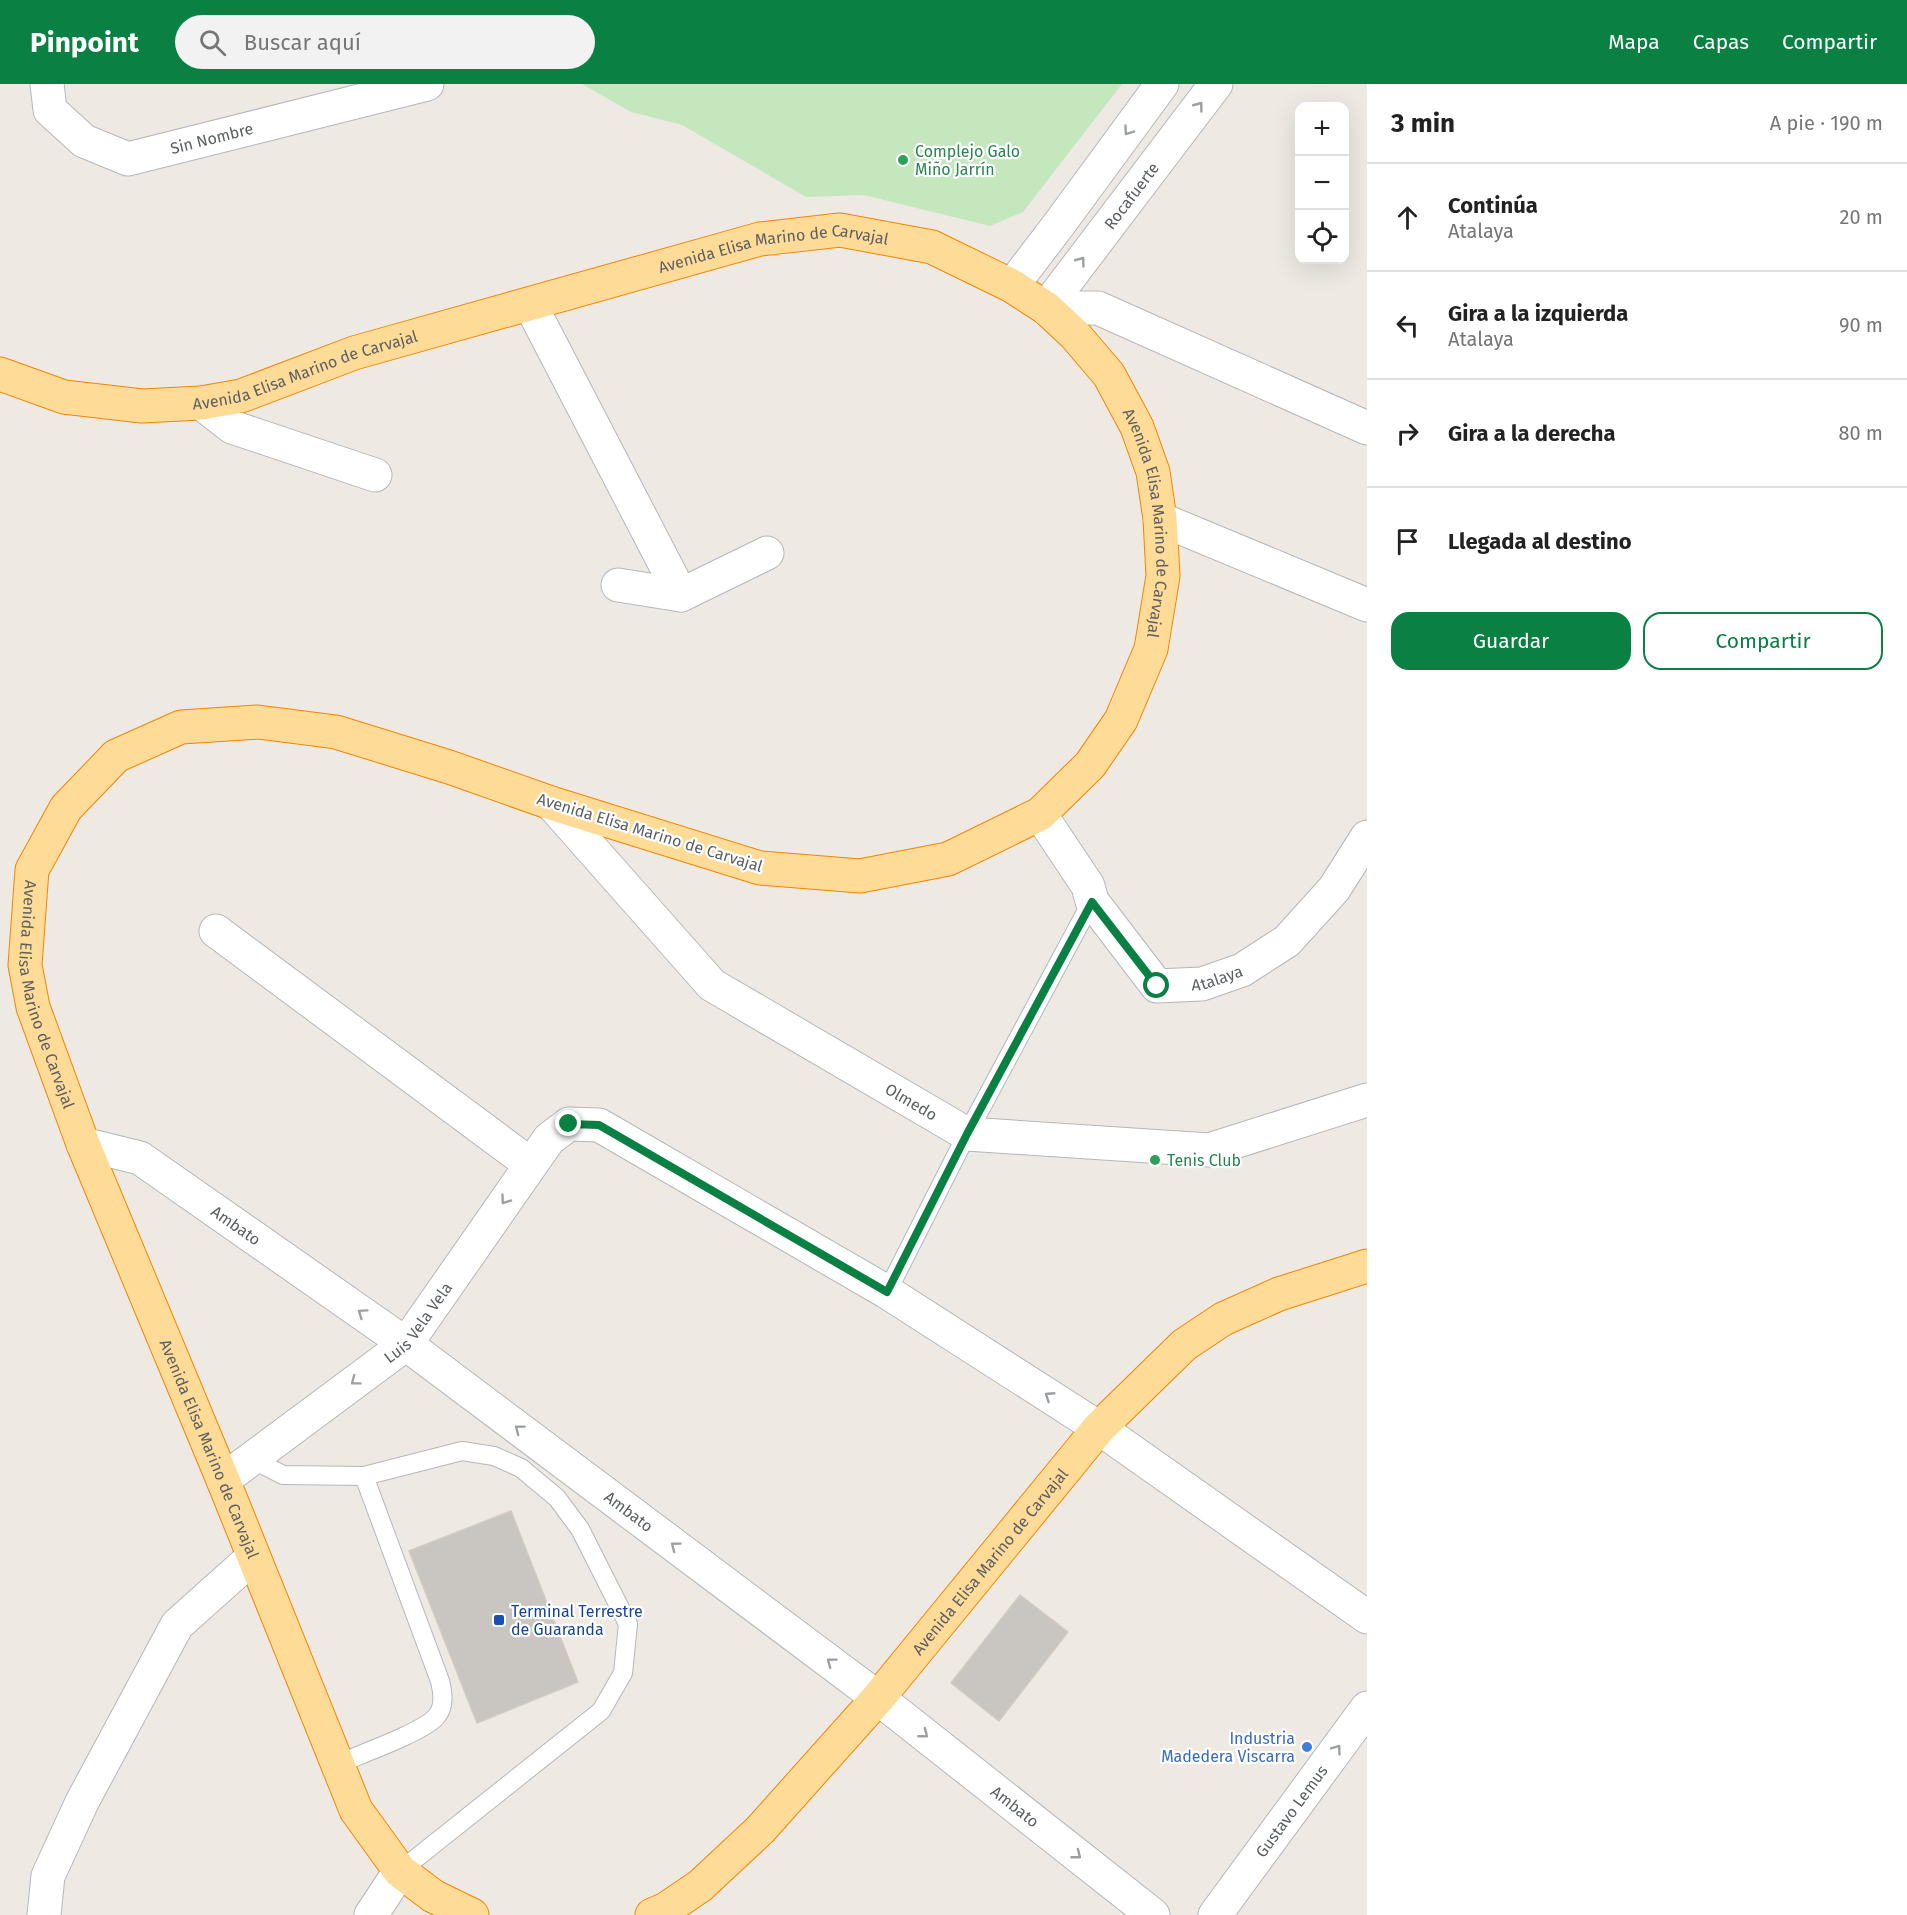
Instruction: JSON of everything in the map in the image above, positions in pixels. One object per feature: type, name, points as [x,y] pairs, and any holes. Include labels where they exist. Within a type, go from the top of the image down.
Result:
[{"type":"highway","name":"Avenida Elisa Marino de Carvajal","points":[[0,374],[64,397],[142,406],[201,403],[241,396],[354,353],[760,239],[840,231],[932,247],[1012,286],[1046,308],[1075,335],[1109,375],[1137,427],[1153,472],[1161,519],[1163,576],[1151,650],[1121,720],[1090,765],[1040,814],[948,859],[860,876],[760,868],[551,803],[449,767],[336,732],[258,722],[180,727],[116,756],[66,808],[32,870],[25,965],[33,1007],[83,1144],[223,1480],[252,1557],[356,1810],[400,1871],[433,1896],[472,1915]]},
{"type":"highway","name":"Avenida Elisa Marino de Carvajal","points":[[652,1915],[666,1910],[700,1886],[760,1830],[878,1698],[1099,1428],[1184,1345],[1223,1319],[1279,1294],[1367,1266]]},
{"type":"street","name":"Sin Nombre","points":[[47,84],[50,110],[84,141],[128,159],[416,85]]},
{"type":"street","points":[[1012,286],[1162,84]]},
{"type":"street","name":"Rocafuerte","points":[[1046,308],[1216,84]]},
{"type":"street","points":[[530,304],[681,595]]},
{"type":"street","points":[[1046,308],[1098,308],[1367,428]]},
{"type":"street","points":[[201,403],[232,427],[375,475]]},
{"type":"street","points":[[1161,519],[1367,605]]},
{"type":"street","points":[[618,585],[681,595],[767,553]]},
{"type":"street","name":"Olmedo","points":[[551,803],[712,985],[967,1134],[1209,1150],[1367,1100]]},
{"type":"street","points":[[1040,814],[1088,886],[1092,902]]},
{"type":"street","name":"Atalaya","points":[[1092,902],[1157,986],[1202,984],[1242,969],[1287,941],[1334,889],[1367,837]]},
{"type":"street","points":[[216,931],[530,1164]]},
{"type":"street","name":"Luis Vela Vela","points":[[223,1480],[406,1344],[530,1164],[549,1139],[569,1124],[599,1125],[887,1292]]},
{"type":"street","name":"Ambato","points":[[83,1144],[140,1158],[406,1344],[878,1698],[1153,1915]]},
{"type":"street","points":[[887,1292],[1099,1428],[1367,1617]]},
{"type":"street","points":[[44,1915],[48,1876],[62,1844],[82,1802],[177,1625],[252,1557]]},
{"type":"street","name":"Gustavo Lemus","points":[[1215,1915],[1367,1708]]},
{"type":"street","points":[[371,1915],[400,1871]]},
{"type":"lane","points":[[887,1292],[967,1134],[1092,902]]},
{"type":"lane","points":[[252,1459],[283,1474],[364,1476],[462,1451],[495,1456],[520,1468],[557,1498],[580,1529],[628,1624],[623,1673],[601,1711],[400,1871]]},
{"type":"lane","points":[[338,1764],[422,1727],[437,1715],[444,1697],[364,1476]]},
{"type":"green space","name":"Complejo Galo Miño Jarrín","points":[[582,84],[1122,84],[1023,212],[990,226],[864,195],[806,197],[682,125],[631,112]]},
{"type":"building","points":[[511,1511],[578,1682],[477,1723],[409,1551]]},
{"type":"building","points":[[1020,1595],[1068,1632],[999,1721],[951,1683]]},
{"type":"place","name":"Complejo Galo Miño Jarrín","points":[[903,160]]},
{"type":"place","name":"Tenis Club","points":[[1155,1160]]},
{"type":"place","name":"Terminal Terrestre de Guaranda","points":[[499,1620]]},
{"type":"place","name":"Industria Madedera Viscarra","points":[[1307,1747]]},
{"type":"route","points":[[569,1124],[599,1125],[887,1292],[967,1134],[1092,902],[1157,986]]}]
